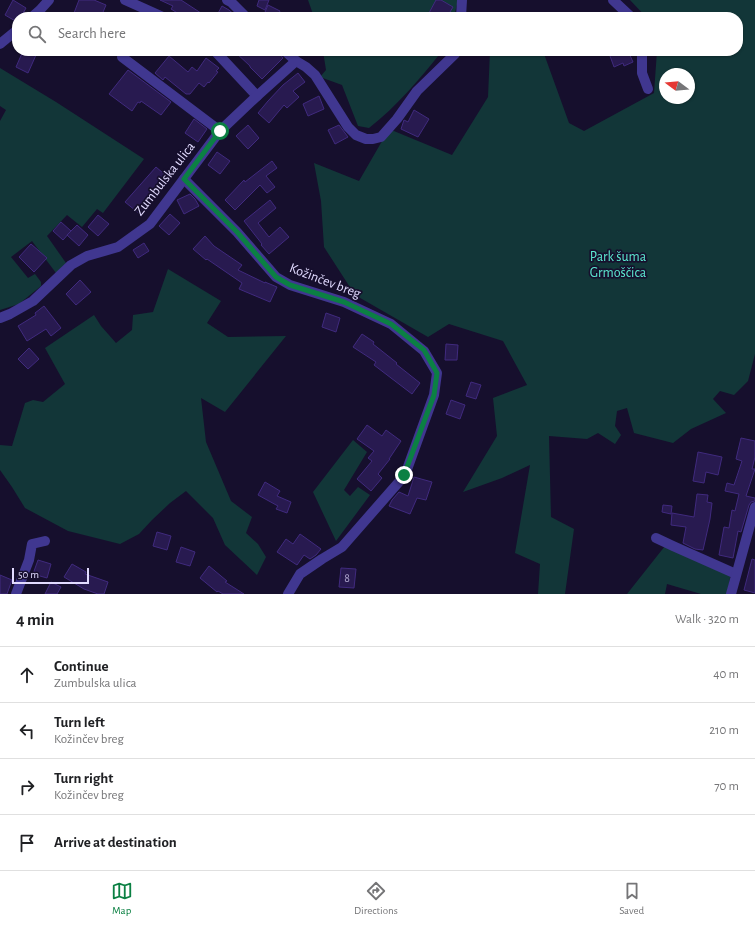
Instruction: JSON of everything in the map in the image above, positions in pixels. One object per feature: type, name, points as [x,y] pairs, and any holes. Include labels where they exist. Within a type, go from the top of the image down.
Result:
[{"type":"street","points":[[38,12],[49,0]]},
{"type":"street","points":[[125,0],[152,12]]},
{"type":"street","points":[[227,0],[241,12]]},
{"type":"street","points":[[461,12],[462,0]]},
{"type":"street","points":[[613,0],[626,12]]},
{"type":"street","points":[[0,44],[12,34]]},
{"type":"street","points":[[220,56],[257,96]]},
{"type":"street","points":[[290,56],[315,75],[348,127],[356,135],[366,139],[381,137],[397,119],[416,91],[453,56]]},
{"type":"street","points":[[642,56],[642,73],[648,89]]},
{"type":"street","points":[[122,57],[220,131]]},
{"type":"street","name":"Zumbulska ulica","points":[[0,318],[33,301],[71,266],[87,256],[118,247],[150,224],[220,131],[296,61]]},
{"type":"street","name":"Kožinčev breg","points":[[184,179],[237,232],[276,277],[290,285],[344,302],[391,324],[424,350],[437,373],[434,395],[404,475],[342,547],[322,558],[300,574],[288,594]]},
{"type":"street","points":[[731,594],[755,507]]},
{"type":"street","points":[[656,538],[736,574]]},
{"type":"street","points":[[16,594],[29,560],[32,544],[45,542]]},
{"type":"green space","points":[[308,0],[458,0],[455,12],[312,12]]},
{"type":"green space","name":"Park šuma Grmoščica","points":[[630,0],[755,0],[755,354],[748,381],[734,395],[720,391],[713,399],[726,413],[691,429],[673,443],[634,433],[627,408],[617,411],[615,426],[621,435],[615,444],[598,433],[587,439],[549,436],[551,517],[574,529],[565,594],[538,594],[540,564],[515,553],[530,465],[502,478],[463,492],[497,436],[493,398],[527,385],[503,341],[449,324],[428,337],[355,295],[324,247],[321,201],[314,163],[359,181],[389,129],[452,155],[488,97],[490,56],[545,56],[569,123],[584,131],[654,93],[657,56],[743,56],[743,12],[641,12]]},
{"type":"green space","points":[[324,56],[438,56],[408,92],[369,128],[358,126],[342,85],[320,77],[326,70]]},
{"type":"green space","points":[[0,68],[144,159],[103,213],[97,209],[82,227],[67,215],[47,236],[66,263],[56,273],[32,241],[11,257],[28,278],[35,274],[41,282],[41,286],[19,304],[0,310],[0,121],[6,110],[0,106]]},
{"type":"green space","points":[[168,269],[221,301],[207,323],[228,337],[286,336],[225,412],[201,398],[206,442],[231,501],[252,517],[246,533],[258,544],[266,557],[257,575],[225,545],[213,518],[186,491],[170,503],[139,534],[120,544],[68,531],[25,508],[0,470],[0,445],[12,446],[25,403],[33,400],[43,402],[65,384],[45,348],[94,315],[101,326],[116,343],[132,330],[133,315],[153,312]]},
{"type":"green space","points":[[353,440],[367,452],[344,490],[350,496],[358,487],[370,495],[336,541],[313,492]]},
{"type":"green space","points":[[665,546],[730,574],[727,594],[701,594],[667,584],[665,594],[627,594]]},
{"type":"building","points":[[13,0],[26,8],[24,12],[12,12],[12,19],[5,15]]},
{"type":"building","points":[[79,0],[94,0],[106,5],[103,12],[74,12]]},
{"type":"building","points":[[160,0],[181,0],[199,12],[176,12],[171,9],[173,6]]},
{"type":"building","points":[[259,0],[269,0],[265,10],[257,6]]},
{"type":"building","points":[[436,0],[441,0],[453,7],[450,12],[430,12]]},
{"type":"building","points":[[268,5],[280,11],[280,12],[265,12]]},
{"type":"building","points":[[222,6],[231,12],[219,12]]},
{"type":"building","points":[[21,56],[36,56],[28,73],[16,67]]},
{"type":"building","points":[[169,56],[188,72],[192,67],[197,71],[206,58],[219,68],[216,71],[218,72],[204,87],[199,83],[190,94],[186,94],[165,77],[163,80],[155,73]]},
{"type":"building","points":[[239,56],[281,56],[283,58],[262,79]]},
{"type":"building","points":[[610,56],[630,56],[633,62],[624,66],[623,63],[614,67]]},
{"type":"building","points":[[128,70],[171,102],[161,115],[141,101],[140,103],[138,102],[132,111],[109,94]]},
{"type":"building","points":[[298,73],[305,82],[293,91],[299,97],[287,108],[284,105],[269,123],[258,113],[283,85]]},
{"type":"building","points":[[319,96],[324,109],[308,116],[303,104]]},
{"type":"building","points":[[414,110],[429,119],[418,137],[401,129],[404,120],[408,122]]},
{"type":"building","points":[[194,119],[207,129],[198,142],[185,133]]},
{"type":"building","points":[[248,125],[259,138],[248,149],[236,136]]},
{"type":"building","points":[[339,125],[348,137],[335,144],[328,130]]},
{"type":"building","points":[[217,152],[230,161],[220,174],[208,165]]},
{"type":"building","points":[[272,161],[277,168],[266,176],[275,187],[267,193],[260,185],[235,210],[225,200],[244,180],[245,182]]},
{"type":"building","points":[[156,167],[170,179],[149,203],[151,204],[141,215],[125,202]]},
{"type":"building","points":[[190,194],[199,206],[184,214],[177,200]]},
{"type":"building","points":[[270,200],[276,208],[258,223],[269,237],[280,227],[289,237],[269,254],[244,221]]},
{"type":"building","points":[[170,214],[180,223],[169,235],[159,226]]},
{"type":"building","points":[[98,215],[109,224],[98,236],[88,227]]},
{"type":"building","points":[[61,222],[71,231],[63,240],[53,231]]},
{"type":"building","points":[[77,225],[88,235],[79,246],[67,235]]},
{"type":"building","points":[[205,236],[214,246],[242,265],[238,270],[277,287],[270,302],[239,289],[242,283],[207,259],[206,260],[193,249]]},
{"type":"building","points":[[144,243],[149,251],[138,258],[133,250]]},
{"type":"building","points":[[31,244],[47,258],[34,272],[19,257]]},
{"type":"building","points":[[80,280],[91,292],[76,305],[66,294]]},
{"type":"building","points":[[44,306],[61,328],[51,336],[46,329],[27,341],[18,326],[36,315],[35,313]]},
{"type":"building","points":[[326,313],[340,318],[336,332],[322,327]]},
{"type":"building","points":[[362,334],[374,342],[373,344],[420,383],[412,394],[374,365],[376,362],[353,347]]},
{"type":"building","points":[[446,344],[458,345],[457,360],[445,360]]},
{"type":"building","points":[[29,348],[39,359],[28,369],[18,359]]},
{"type":"building","points":[[471,382],[481,385],[476,399],[466,396]]},
{"type":"building","points":[[451,400],[465,405],[460,419],[446,414]]},
{"type":"building","points":[[367,425],[382,436],[386,430],[401,441],[390,459],[378,474],[382,478],[371,491],[357,479],[372,461],[368,458],[374,451],[357,439]]},
{"type":"building","points":[[741,438],[755,441],[755,457],[752,469],[755,469],[746,496],[755,498],[755,501],[751,502],[749,505],[741,532],[738,531],[733,558],[719,555],[724,527],[729,528],[732,510],[735,511],[739,494],[725,491],[727,483],[734,485],[742,461],[736,459]]},
{"type":"building","points":[[698,452],[722,457],[718,475],[706,472],[704,483],[693,481]]},
{"type":"building","points":[[414,477],[432,482],[426,500],[417,498],[410,514],[389,506],[399,492],[408,496]]},
{"type":"building","points":[[265,482],[280,491],[277,496],[291,502],[287,513],[276,509],[278,506],[258,495]]},
{"type":"building","points":[[697,494],[708,495],[707,502],[712,503],[703,550],[695,549],[683,543],[686,527],[671,525],[672,513],[694,517]]},
{"type":"building","points":[[663,505],[672,506],[671,514],[662,512]]},
{"type":"building","points":[[157,532],[171,536],[167,550],[153,546]]},
{"type":"building","points":[[300,534],[321,549],[310,559],[304,555],[297,565],[277,552],[286,539],[293,544]]},
{"type":"building","points":[[181,547],[195,552],[190,566],[176,562]]},
{"type":"building","points":[[752,559],[755,560],[755,593],[744,590]]},
{"type":"building","points":[[38,560],[51,564],[47,578],[33,574]]},
{"type":"building","points":[[72,564],[86,572],[85,574],[108,582],[104,594],[98,594],[84,589],[64,577]]},
{"type":"building","points":[[209,566],[227,581],[225,582],[244,594],[223,594],[218,591],[217,592],[200,578]]},
{"type":"building","points":[[341,568],[356,569],[354,588],[339,587]]},
{"type":"building","points":[[0,575],[12,580],[7,594],[0,594]]},
{"type":"building","points":[[51,582],[61,587],[57,594],[45,594]]},
{"type":"route","points":[[220,131],[184,179],[237,232],[276,277],[290,285],[344,302],[391,324],[424,350],[437,373],[434,395],[404,475]]}]
